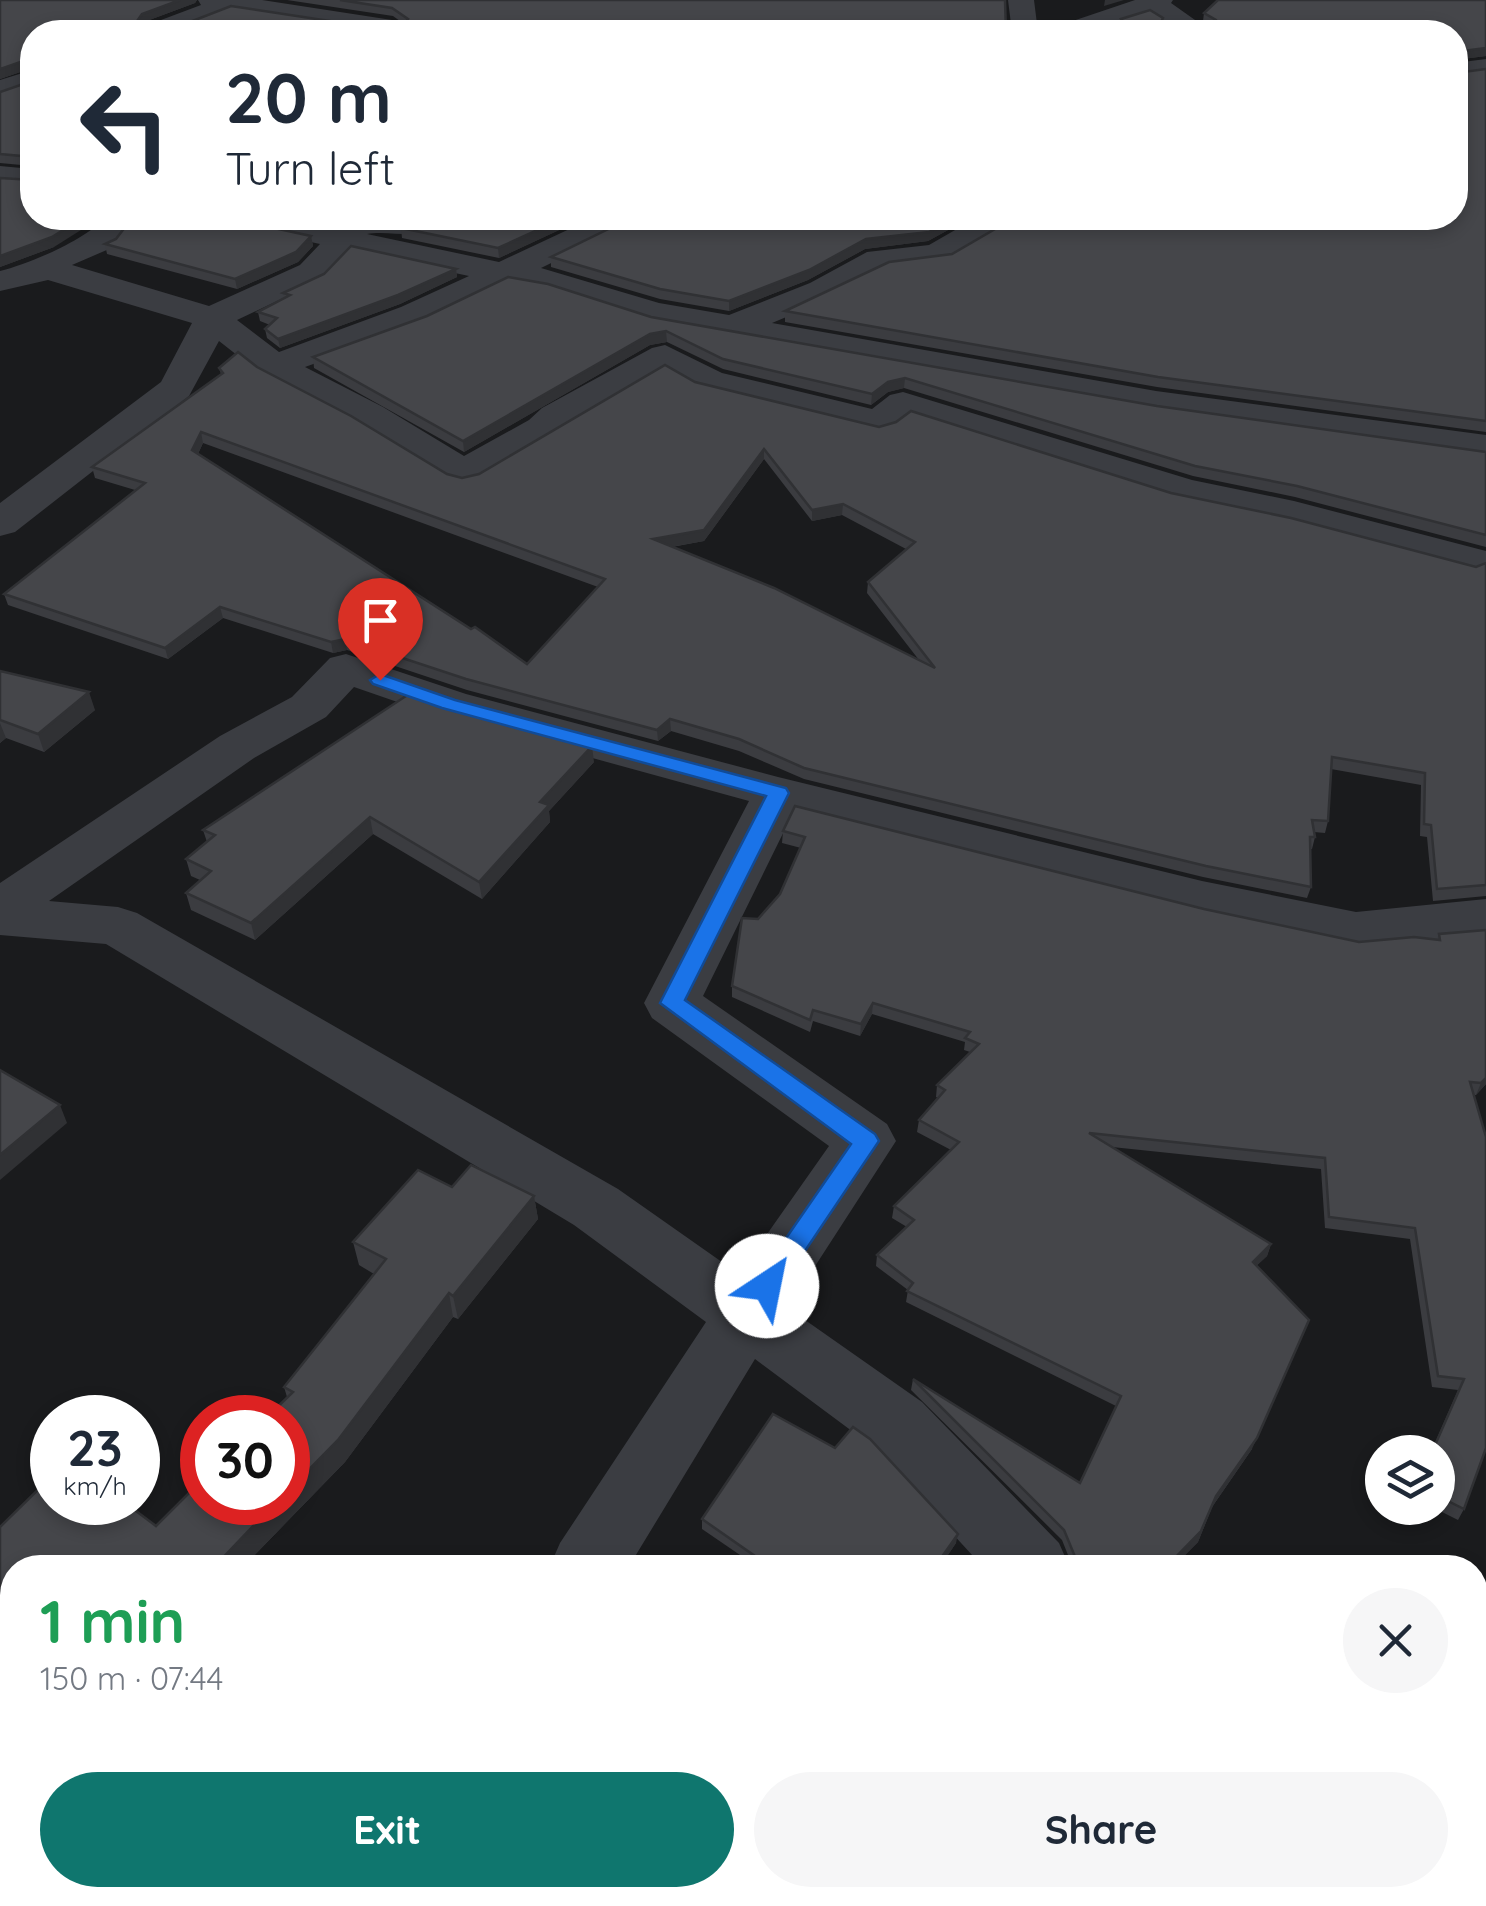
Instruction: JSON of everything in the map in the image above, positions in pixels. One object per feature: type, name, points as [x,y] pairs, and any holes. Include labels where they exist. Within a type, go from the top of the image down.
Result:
[{"type":"street","points":[[182,20],[226,1],[345,20]]},
{"type":"street","points":[[1101,20],[1156,1],[1182,20]]},
{"type":"street","points":[[49,269],[60,258],[104,238],[111,230]]},
{"type":"street","points":[[298,230],[556,280],[652,312],[1156,402],[1486,447]]},
{"type":"street","points":[[0,523],[176,388],[212,318],[312,272],[352,230]]},
{"type":"street","points":[[274,366],[414,314],[592,230]]},
{"type":"street","points":[[0,281],[49,269],[212,318],[274,366],[368,415],[464,473],[664,356],[822,290],[879,260],[937,254],[978,230]]},
{"type":"street","points":[[664,356],[709,381],[879,422],[903,404],[1184,491],[1294,513],[1473,560]]},
{"type":"street","points":[[0,912],[237,747],[309,708],[346,668],[448,704],[778,793],[1202,899],[1356,931],[1486,918]]},
{"type":"street","points":[[594,1555],[747,1315],[866,1141],[672,1003],[778,793]]},
{"type":"street","points":[[0,912],[118,926],[596,1207],[896,1424],[1021,1555]]},
{"type":"building","points":[[0,0],[180,0],[142,14],[138,20],[20,20],[20,62],[0,69]]},
{"type":"building","points":[[340,0],[1005,0],[1006,20],[407,20],[392,8]]},
{"type":"building","points":[[1218,0],[1486,0],[1486,48],[1468,50],[1468,20],[1216,20],[1204,13]]},
{"type":"building","points":[[231,6],[323,20],[195,20]]},
{"type":"building","points":[[1150,10],[1163,18],[1162,20],[1121,19]]},
{"type":"building","points":[[1486,69],[1486,421],[1158,377],[785,311],[889,262],[952,254],[993,230],[1468,230],[1468,71]]},
{"type":"building","points":[[20,85],[20,156],[0,154],[0,92]]},
{"type":"building","points":[[0,178],[20,179],[20,230],[63,230],[0,256]]},
{"type":"building","points":[[123,230],[283,230],[311,236],[296,252],[235,279],[105,244]]},
{"type":"building","points":[[411,230],[538,230],[498,248]]},
{"type":"building","points":[[606,230],[933,230],[866,239],[809,270],[729,301],[660,289],[551,257]]},
{"type":"building","points":[[351,246],[456,269],[278,339],[265,329],[277,318],[258,312],[290,295],[283,293],[324,274]]},
{"type":"building","points":[[508,277],[548,284],[651,317],[1157,406],[1486,452],[1486,535],[1297,486],[1195,466],[905,378],[888,382],[872,394],[723,359],[666,331],[650,334],[463,441],[313,357],[427,316]]},
{"type":"building","points":[[238,352],[257,367],[351,416],[447,474],[462,478],[479,474],[665,365],[695,382],[879,427],[896,422],[911,411],[1171,493],[1291,518],[1476,567],[1486,563],[1486,885],[1437,889],[1431,825],[1424,824],[1425,773],[1332,757],[1328,821],[1312,820],[1315,837],[1310,837],[1311,887],[1206,866],[804,768],[739,739],[670,719],[657,730],[466,679],[345,639],[331,642],[220,607],[165,648],[4,594],[145,483],[92,467],[223,373],[219,368]],"holes":[[[201,432],[605,579],[527,664],[475,627],[471,629],[192,450]],[[764,449],[812,510],[843,504],[915,542],[868,582],[935,668],[774,588],[653,539],[704,530]]]},
{"type":"building","points":[[0,671],[89,692],[38,734],[0,720]]},
{"type":"building","points":[[409,694],[592,746],[540,802],[549,805],[479,882],[370,817],[251,923],[186,893],[211,871],[186,859],[215,835],[203,830]]},
{"type":"building","points":[[795,806],[1204,909],[1359,942],[1414,937],[1440,940],[1439,934],[1486,930],[1486,1078],[1481,1083],[1470,1082],[1486,1137],[1486,1448],[1464,1509],[1455,1504],[1455,1435],[1439,1435],[1464,1379],[1438,1376],[1415,1228],[1329,1217],[1325,1158],[1089,1133],[1271,1244],[1253,1262],[1309,1320],[1257,1438],[1216,1496],[1201,1531],[1178,1555],[1074,1555],[1064,1530],[913,1379],[1080,1483],[1121,1396],[907,1291],[913,1283],[877,1255],[914,1220],[894,1206],[959,1142],[919,1120],[945,1090],[937,1085],[979,1044],[965,1038],[970,1032],[873,1003],[861,1024],[813,1010],[810,1020],[732,986],[742,918],[758,919],[780,894],[805,837],[783,831]]},
{"type":"building","points":[[0,1070],[60,1105],[0,1155]]},
{"type":"building","points":[[471,1165],[534,1196],[453,1296],[449,1293],[338,1440],[310,1469],[310,1395],[290,1395],[293,1392],[284,1387],[386,1259],[353,1242],[418,1170],[452,1187]]},
{"type":"building","points":[[773,1414],[835,1448],[853,1427],[870,1439],[958,1534],[943,1555],[753,1555],[702,1519]]},
{"type":"building","points":[[30,1498],[30,1525],[156,1526],[180,1502],[180,1525],[254,1525],[225,1555],[0,1555],[0,1527]]},
{"type":"route","points":[[380,680],[448,704],[778,793],[672,1003],[866,1141],[767,1286]]}]
